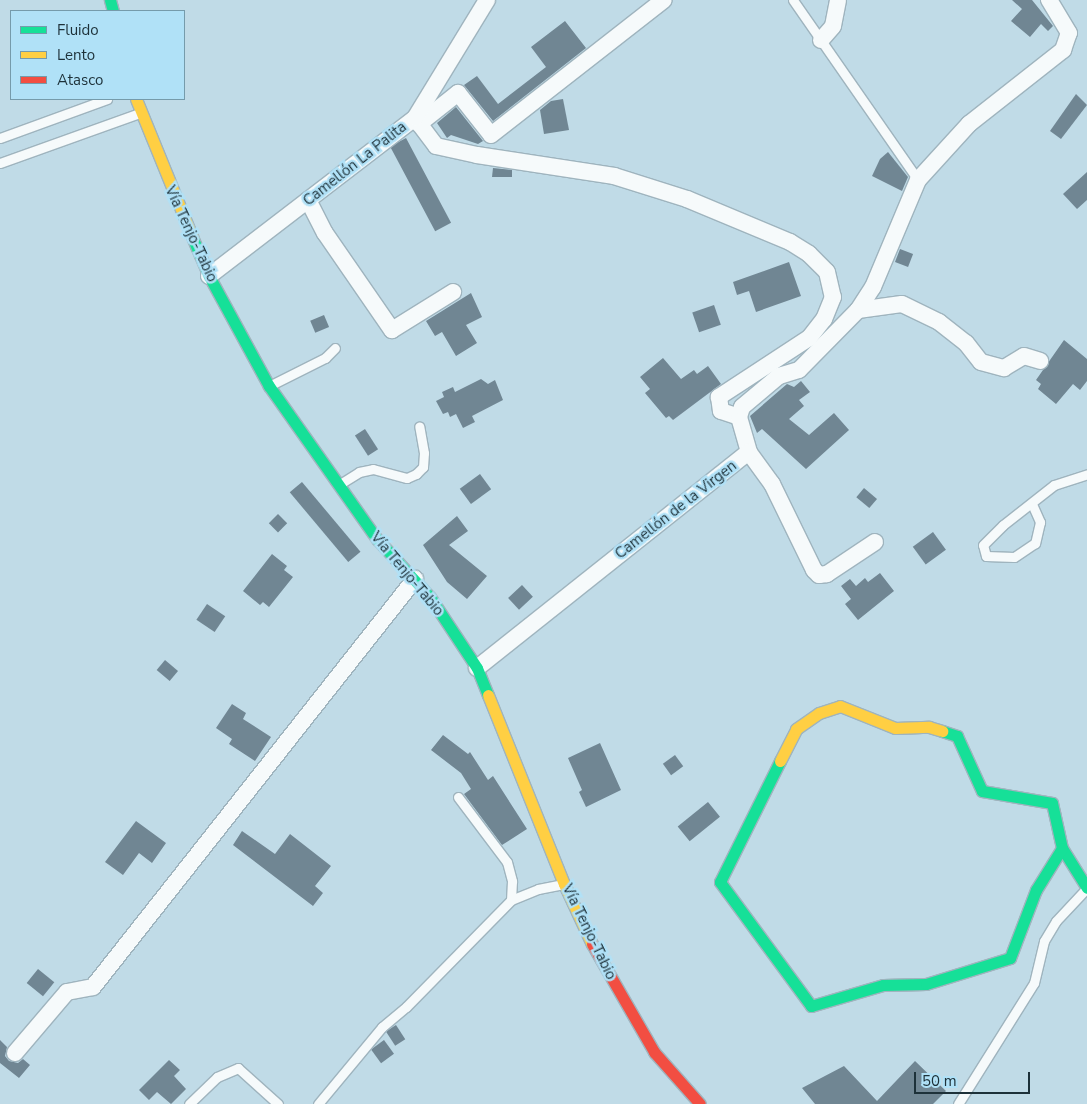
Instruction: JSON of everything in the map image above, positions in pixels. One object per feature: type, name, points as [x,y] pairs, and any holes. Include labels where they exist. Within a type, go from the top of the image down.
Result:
[{"type":"main road","name":"Vía Tenjo-Tabio","points":[[136,100],[140,113],[209,276],[269,386],[377,539],[415,579],[477,668],[564,884],[599,958],[654,1052],[700,1104]]},
{"type":"main road","points":[[1062,848],[1036,890],[1010,958],[926,984],[883,985],[811,1006],[720,882],[796,729],[819,713],[840,706],[895,728],[929,726],[958,736],[982,791],[1052,803],[1062,848],[1087,888]]},
{"type":"street","name":"Camellón La Palita","points":[[209,276],[308,200],[417,121],[487,0]]},
{"type":"street","points":[[664,0],[491,135],[458,92],[417,121],[436,146],[477,156],[614,176],[688,199],[790,242],[808,254],[827,272],[833,297],[824,319],[809,338],[719,397],[721,411],[739,417],[742,407],[779,376],[799,370],[858,310],[873,287],[918,180],[968,124],[1063,50],[1069,34],[1049,0]]},
{"type":"street","points":[[821,40],[833,26],[838,0]]},
{"type":"street","points":[[308,200],[325,233],[392,330],[453,292]]},
{"type":"street","points":[[858,310],[902,304],[939,322],[966,343],[980,362],[1004,368],[1024,356],[1040,361]]},
{"type":"street","name":"Camellón de la Virgen","points":[[477,668],[749,452],[739,417]]},
{"type":"street","points":[[749,452],[772,484],[819,575],[827,574],[876,542]]},
{"type":"street","points":[[14,1053],[67,992],[93,987],[415,579]]},
{"type":"lane","points":[[793,0],[918,180]]},
{"type":"lane","points":[[0,138],[104,100]]},
{"type":"lane","points":[[0,163],[140,113]]},
{"type":"lane","points":[[269,386],[325,358],[335,348]]},
{"type":"lane","points":[[338,485],[359,472],[373,469],[407,478],[416,474],[423,467],[424,453],[418,426]]},
{"type":"lane","points":[[1032,504],[1040,522],[1035,543],[1014,557],[986,556],[982,550],[988,539],[1054,485],[1087,474]]},
{"type":"lane","points":[[458,797],[507,862],[512,881],[511,900]]},
{"type":"lane","points":[[318,1104],[382,1027],[406,1007],[511,900],[538,889],[564,884]]},
{"type":"lane","points":[[958,1104],[1034,983],[1044,941],[1052,928],[1087,888]]},
{"type":"lane","points":[[189,1104],[217,1077],[238,1068],[278,1104]]},
{"type":"building","points":[[1012,0],[1032,0],[1053,26],[1048,31],[1041,24],[1030,37],[1011,21],[1022,9]]},
{"type":"building","points":[[565,21],[586,48],[493,121],[464,85],[477,76],[498,104],[546,67],[531,47]]},
{"type":"building","points":[[1076,94],[1087,105],[1061,139],[1050,131]]},
{"type":"building","points":[[563,99],[569,130],[544,134],[540,110],[551,101]]},
{"type":"building","points":[[456,107],[483,141],[478,144],[451,135],[447,138],[437,123]]},
{"type":"building","points":[[406,138],[451,223],[435,231],[390,146]]},
{"type":"building","points":[[888,152],[908,177],[902,191],[872,176],[880,159]]},
{"type":"building","points":[[493,168],[512,170],[512,177],[492,177]]},
{"type":"building","points":[[1087,172],[1087,200],[1077,209],[1063,194]]},
{"type":"building","points":[[900,249],[913,254],[908,267],[895,262]]},
{"type":"building","points":[[789,262],[801,296],[756,312],[749,291],[737,295],[733,282]]},
{"type":"building","points":[[471,293],[482,317],[466,325],[477,343],[456,356],[442,332],[435,336],[426,321]]},
{"type":"building","points":[[714,305],[721,325],[699,332],[692,312]]},
{"type":"building","points":[[324,315],[329,327],[315,333],[310,321]]},
{"type":"building","points":[[1064,340],[1087,359],[1087,381],[1080,390],[1073,384],[1056,404],[1038,389],[1041,384],[1036,380]]},
{"type":"building","points":[[663,358],[681,379],[694,370],[697,374],[708,366],[721,384],[673,420],[669,416],[666,418],[645,393],[650,389],[640,377]]},
{"type":"building","points":[[481,379],[488,384],[495,380],[503,400],[472,416],[475,422],[463,428],[456,414],[450,417],[448,412],[443,414],[436,401],[444,397],[442,392],[453,387],[455,392]]},
{"type":"building","points":[[801,381],[810,392],[799,400],[804,406],[789,419],[809,435],[834,413],[849,430],[806,469],[762,429],[757,433],[750,416],[787,384],[794,387]]},
{"type":"building","points":[[365,429],[378,449],[368,456],[355,436]]},
{"type":"building","points":[[480,474],[491,489],[471,504],[460,489]]},
{"type":"building","points":[[302,482],[360,552],[348,562],[290,492]]},
{"type":"building","points":[[864,488],[877,499],[869,508],[856,497]]},
{"type":"building","points":[[278,514],[287,523],[278,532],[269,523]]},
{"type":"building","points":[[457,516],[468,531],[449,545],[487,576],[467,599],[447,582],[423,545]]},
{"type":"building","points":[[933,532],[946,550],[926,564],[913,547]]},
{"type":"building","points":[[272,554],[287,566],[284,570],[293,577],[269,607],[263,602],[260,605],[243,591]]},
{"type":"building","points":[[880,573],[894,591],[858,620],[845,604],[851,599],[841,586],[850,579],[856,586],[865,578],[868,582]]},
{"type":"building","points":[[522,585],[533,597],[519,610],[508,598]]},
{"type":"building","points":[[207,604],[225,616],[215,632],[196,620]]},
{"type":"building","points":[[165,660],[178,671],[170,681],[157,670]]},
{"type":"building","points":[[232,704],[246,713],[243,719],[271,737],[255,761],[229,744],[232,739],[216,728]]},
{"type":"building","points":[[443,735],[468,754],[470,752],[488,780],[493,776],[527,829],[502,845],[464,794],[471,789],[461,773],[431,750]]},
{"type":"building","points":[[600,743],[621,790],[586,807],[579,792],[582,790],[568,758]]},
{"type":"building","points":[[675,755],[683,766],[671,775],[663,764]]},
{"type":"building","points":[[708,802],[720,817],[690,841],[678,827]]},
{"type":"building","points":[[136,821],[166,843],[152,863],[139,853],[123,875],[105,862]]},
{"type":"building","points":[[242,831],[275,854],[290,834],[331,866],[315,886],[323,893],[313,906],[233,845]]},
{"type":"building","points":[[38,969],[54,982],[43,996],[27,983]]},
{"type":"building","points":[[396,1025],[405,1039],[395,1046],[386,1032]]},
{"type":"building","points":[[0,1040],[7,1047],[5,1056],[9,1061],[18,1063],[23,1059],[30,1065],[19,1078],[0,1063]]},
{"type":"building","points":[[384,1040],[394,1054],[381,1063],[371,1049]]},
{"type":"building","points":[[169,1060],[180,1070],[174,1076],[186,1089],[171,1104],[157,1092],[149,1100],[139,1090]]},
{"type":"building","points":[[915,1061],[946,1091],[933,1104],[815,1104],[802,1088],[844,1066],[877,1101]]},
{"type":"traffic: fast","points":[[110,0],[113,10]]},
{"type":"traffic: fast","points":[[193,239],[209,276],[269,386],[377,539],[430,597],[477,668],[488,695]]},
{"type":"traffic: fast","points":[[942,731],[957,736],[982,791],[1052,803],[1062,848],[1087,888]]},
{"type":"traffic: fast","points":[[780,761],[720,882],[811,1006],[883,985],[926,984],[1010,958],[1036,890],[1062,848]]},
{"type":"traffic: slow","points":[[136,100],[193,239]]},
{"type":"traffic: slow","points":[[488,695],[564,884],[592,944]]},
{"type":"traffic: slow","points":[[780,761],[796,729],[819,713],[840,706],[895,728],[929,727],[942,731]]},
{"type":"traffic: jam","points":[[592,944],[654,1052],[700,1104]]}]
